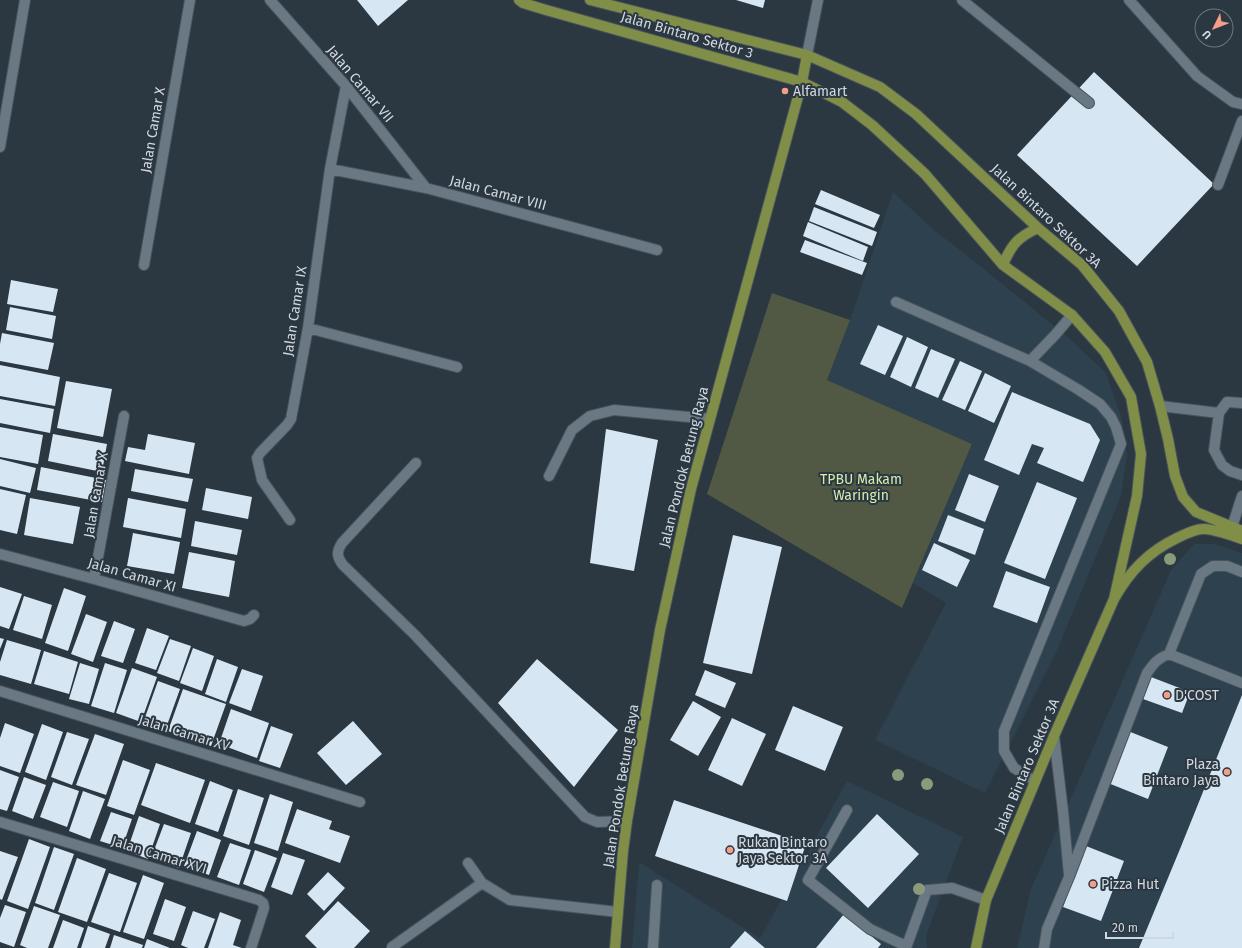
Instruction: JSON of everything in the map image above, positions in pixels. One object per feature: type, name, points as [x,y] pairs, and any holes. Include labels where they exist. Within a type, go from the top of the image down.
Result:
[{"type":"main road","name":"Jalan Bintaro Sektor 3","points":[[519,0],[546,10],[802,82]]},
{"type":"main road","name":"Jalan Bintaro Sektor 3","points":[[590,0],[807,54]]},
{"type":"main road","name":"Jalan Pondok Betung Raya","points":[[615,948],[627,821],[660,630],[691,489],[802,82],[807,54]]},
{"type":"main road","name":"Jalan Bintaro Sektor 3A","points":[[807,54],[880,87],[916,114],[1038,228],[1082,265],[1119,311],[1147,362],[1160,406],[1175,476],[1183,497],[1196,512],[1242,531]]},
{"type":"main road","name":"Jalan Bintaro Sektor 3A","points":[[802,82],[842,102],[872,125],[925,174],[1003,265],[1072,315],[1105,352],[1131,397],[1141,454],[1137,496],[1114,599]]},
{"type":"main road","points":[[1003,265],[1008,253],[1016,242],[1026,233],[1038,228]]},
{"type":"main road","name":"Jalan Bintaro Sektor 3A","points":[[976,948],[986,900],[1054,736],[1114,599],[1124,581],[1136,566],[1151,553],[1167,542],[1185,534],[1204,528],[1242,539]]},
{"type":"street","points":[[0,147],[4,88],[24,0]]},
{"type":"street","name":"Jalan Camar X","points":[[144,265],[190,0]]},
{"type":"street","name":"Jalan Camar VII","points":[[270,0],[346,86],[426,188]]},
{"type":"street","name":"Jalan Pondok Betung Raya","points":[[807,54],[818,0]]},
{"type":"street","points":[[962,0],[1089,103]]},
{"type":"street","points":[[1130,0],[1197,76],[1233,102],[1242,104]]},
{"type":"street","name":"Jalan Camar IX","points":[[290,520],[262,480],[257,458],[291,419],[308,328],[330,169],[346,86]]},
{"type":"street","points":[[1218,185],[1242,121]]},
{"type":"street","name":"Jalan Camar VIII","points":[[330,169],[426,188],[657,250]]},
{"type":"street","points":[[896,302],[1030,361],[1079,390],[1100,404],[1111,417],[1121,444],[1004,731],[1004,751],[1014,768],[1035,781]]},
{"type":"street","points":[[1030,361],[1072,315]]},
{"type":"street","points":[[308,328],[458,367]]},
{"type":"street","points":[[1242,403],[1228,402],[1219,413],[1214,450],[1222,465],[1230,471],[1242,475]]},
{"type":"street","points":[[1160,406],[1219,413]]},
{"type":"street","points":[[549,476],[572,430],[590,416],[614,410],[710,419]]},
{"type":"street","name":"Jalan Camar X","points":[[94,579],[124,416]]},
{"type":"street","points":[[416,463],[342,543],[337,554],[338,559],[415,635],[585,817],[597,822],[627,821]]},
{"type":"street","points":[[1232,527],[1242,496]]},
{"type":"street","name":"Jalan Camar XI","points":[[0,554],[244,621],[250,619],[254,615]]},
{"type":"street","points":[[1169,654],[1201,574],[1213,566],[1227,566],[1242,572]]},
{"type":"street","points":[[1044,948],[1047,929],[1069,877],[1147,673],[1153,664],[1159,658],[1169,654],[1242,683]]},
{"type":"street","name":"Jalan Camar XV","points":[[0,691],[360,802]]},
{"type":"street","points":[[1054,736],[1069,877]]},
{"type":"street","points":[[847,810],[808,880],[870,929],[906,947],[927,890],[952,888],[986,900]]},
{"type":"street","name":"Jalan Camar XVI","points":[[0,822],[259,900],[263,903],[264,908],[251,948]]},
{"type":"street","points":[[468,863],[482,883],[510,900],[618,912]]},
{"type":"street","points":[[392,947],[482,883]]},
{"type":"street","points":[[653,948],[657,885]]},
{"type":"shaded area","points":[[893,192],[935,231],[1068,337],[1106,373],[1122,419],[1127,454],[1121,496],[1056,653],[985,793],[875,740],[946,603],[913,583],[972,444],[827,380],[850,320]]},
{"type":"shaded area","points":[[1194,544],[1215,544],[1242,553],[1242,948],[1017,948],[1031,889],[1171,570]]},
{"type":"shaded area","points":[[847,781],[963,837],[926,936],[927,948],[632,948],[639,862],[760,938]]},
{"type":"green space","name":"TPBU Makam Waringin","points":[[772,293],[850,320],[827,380],[972,444],[902,608],[707,494]]},
{"type":"building","points":[[357,0],[408,0],[378,26]]},
{"type":"building","points":[[736,0],[765,0],[763,8]]},
{"type":"building","points":[[1094,72],[1214,184],[1137,266],[1017,155]]},
{"type":"building","points":[[821,190],[880,215],[874,228],[815,204]]},
{"type":"building","points":[[814,207],[877,232],[872,246],[809,221]]},
{"type":"building","points":[[808,222],[868,247],[863,261],[803,236]]},
{"type":"building","points":[[805,240],[867,263],[862,275],[800,252]]},
{"type":"building","points":[[11,280],[58,289],[53,312],[7,304]]},
{"type":"building","points":[[10,307],[56,316],[52,339],[6,330]]},
{"type":"building","points":[[878,325],[903,336],[885,375],[860,364]]},
{"type":"building","points":[[2,333],[54,343],[48,370],[0,361],[0,344]]},
{"type":"building","points":[[907,337],[928,347],[911,387],[890,377]]},
{"type":"building","points":[[931,349],[955,359],[938,398],[915,388]]},
{"type":"building","points":[[960,361],[982,371],[965,410],[942,400]]},
{"type":"building","points":[[0,365],[60,377],[55,406],[0,396]]},
{"type":"building","points":[[985,373],[1011,386],[994,423],[968,411]]},
{"type":"building","points":[[66,381],[112,389],[103,437],[57,428]]},
{"type":"building","points":[[1012,392],[1090,424],[1100,440],[1083,482],[1037,463],[1044,448],[1032,444],[1019,475],[984,460]]},
{"type":"building","points":[[0,399],[54,409],[50,433],[0,423]]},
{"type":"building","points":[[0,427],[43,435],[38,464],[0,457]]},
{"type":"building","points":[[606,429],[658,440],[634,571],[590,563]]},
{"type":"building","points":[[53,434],[107,444],[102,472],[48,461]]},
{"type":"building","points":[[148,434],[195,443],[189,474],[125,461],[128,447],[145,450]]},
{"type":"building","points":[[0,459],[36,468],[30,493],[0,486]]},
{"type":"building","points":[[41,467],[106,480],[102,502],[37,490]]},
{"type":"building","points":[[135,469],[193,479],[188,502],[131,491]]},
{"type":"building","points":[[969,474],[999,486],[985,522],[955,510]]},
{"type":"building","points":[[1037,482],[1077,498],[1045,579],[1004,563]]},
{"type":"building","points":[[206,488],[252,497],[248,519],[202,510]]},
{"type":"building","points":[[0,489],[26,495],[17,534],[0,530]]},
{"type":"building","points":[[30,498],[80,507],[73,544],[24,535]]},
{"type":"building","points":[[128,498],[186,509],[181,538],[123,527]]},
{"type":"building","points":[[948,515],[984,529],[975,555],[938,541]]},
{"type":"building","points":[[195,521],[242,530],[237,555],[191,546]]},
{"type":"building","points":[[133,533],[180,542],[174,574],[127,566]]},
{"type":"building","points":[[733,535],[782,547],[752,674],[703,663]]},
{"type":"building","points":[[934,543],[970,560],[957,587],[922,570]]},
{"type":"building","points":[[189,552],[235,561],[229,597],[182,588]]},
{"type":"building","points":[[1006,571],[1050,587],[1037,623],[993,607]]},
{"type":"building","points":[[0,587],[22,594],[9,629],[0,626]]},
{"type":"building","points":[[64,588],[86,596],[68,651],[45,643]]},
{"type":"building","points":[[24,596],[52,605],[42,639],[13,630]]},
{"type":"building","points":[[86,614],[107,622],[93,662],[71,654]]},
{"type":"building","points":[[114,621],[135,629],[123,663],[101,656]]},
{"type":"building","points":[[147,628],[169,636],[156,670],[135,663]]},
{"type":"building","points":[[0,638],[4,639],[0,649]]},
{"type":"building","points":[[170,639],[191,646],[179,681],[157,673]]},
{"type":"building","points":[[7,640],[41,650],[31,684],[0,675],[0,662]]},
{"type":"building","points":[[193,648],[214,656],[202,691],[180,683]]},
{"type":"building","points":[[44,651],[78,662],[69,694],[34,684]]},
{"type":"building","points":[[217,659],[238,667],[226,702],[205,694]]},
{"type":"building","points":[[537,659],[618,730],[574,787],[498,703]]},
{"type":"building","points":[[80,663],[99,669],[89,704],[69,699]]},
{"type":"building","points":[[105,663],[127,670],[114,713],[91,706]]},
{"type":"building","points":[[132,668],[157,677],[141,722],[116,713]]},
{"type":"building","points":[[242,669],[263,676],[251,711],[229,703]]},
{"type":"building","points":[[705,670],[736,683],[725,708],[695,695]]},
{"type":"building","name":"D'COST","points":[[1151,677],[1190,692],[1182,713],[1143,699]]},
{"type":"building","points":[[158,681],[180,689],[165,731],[143,723]]},
{"type":"building","points":[[183,689],[226,704],[211,746],[168,731]]},
{"type":"building","name":"Plaza Bintaro Jaya","points":[[1242,695],[1242,948],[1139,948],[1180,849]]},
{"type":"building","points":[[693,701],[721,717],[698,756],[670,740]]},
{"type":"building","points":[[793,706],[843,727],[825,771],[775,750]]},
{"type":"building","points":[[231,709],[269,723],[257,758],[219,744]]},
{"type":"building","points":[[732,718],[766,734],[742,786],[708,770]]},
{"type":"building","points":[[353,721],[382,754],[346,785],[317,753]]},
{"type":"building","points":[[5,723],[34,734],[20,773],[0,766],[0,738]]},
{"type":"building","points":[[42,724],[63,732],[46,780],[25,772]]},
{"type":"building","points":[[271,726],[293,734],[280,768],[259,761]]},
{"type":"building","points":[[1128,731],[1168,747],[1148,799],[1108,783]]},
{"type":"building","points":[[67,732],[89,739],[72,785],[51,777]]},
{"type":"building","points":[[95,734],[124,744],[106,795],[76,785]]},
{"type":"building","points":[[123,760],[150,770],[134,815],[107,806]]},
{"type":"building","points":[[156,763],[205,780],[190,823],[141,805]]},
{"type":"building","points":[[0,770],[19,777],[7,811],[0,809]]},
{"type":"building","points":[[24,777],[46,785],[33,819],[12,811]]},
{"type":"building","points":[[210,781],[233,790],[218,832],[195,824]]},
{"type":"building","points":[[53,782],[79,791],[67,827],[40,817]]},
{"type":"building","points":[[238,789],[264,798],[249,845],[223,836]]},
{"type":"building","points":[[83,791],[105,799],[90,839],[69,831]]},
{"type":"building","points":[[270,794],[293,802],[278,851],[254,843]]},
{"type":"building","name":"Rukan Bintaro Jaya Sektor 3A","points":[[674,800],[806,844],[787,901],[655,856]]},
{"type":"building","points":[[297,809],[332,821],[329,829],[350,836],[340,863],[285,843]]},
{"type":"building","points":[[111,812],[132,819],[122,848],[100,841]]},
{"type":"building","points":[[877,814],[919,854],[868,908],[826,868]]},
{"type":"building","points":[[139,816],[160,824],[148,859],[127,851]]},
{"type":"building","points":[[164,824],[191,833],[179,868],[151,858]]},
{"type":"building","points":[[197,831],[221,840],[209,875],[184,866]]},
{"type":"building","points":[[29,839],[50,847],[28,909],[7,901]]},
{"type":"building","points":[[230,843],[251,850],[239,885],[217,877]]},
{"type":"building","name":"Pizza Hut","points":[[1086,846],[1124,861],[1101,921],[1063,907]]},
{"type":"building","points":[[54,847],[74,854],[54,910],[35,903]]},
{"type":"building","points":[[255,850],[277,858],[264,892],[243,884]]},
{"type":"building","points":[[0,851],[18,857],[2,900],[0,899]]},
{"type":"building","points":[[283,853],[305,860],[292,895],[271,887]]},
{"type":"building","points":[[77,858],[106,869],[87,922],[58,912]]},
{"type":"building","points":[[328,872],[345,888],[324,911],[307,894]]},
{"type":"building","points":[[109,873],[137,883],[120,932],[91,922]]},
{"type":"building","points":[[143,875],[164,883],[144,939],[123,932]]},
{"type":"building","points":[[165,899],[186,907],[174,941],[153,934]]},
{"type":"building","points":[[338,901],[370,931],[354,948],[317,948],[305,936]]},
{"type":"building","points":[[5,905],[26,912],[14,947],[0,942],[0,918]]},
{"type":"building","points":[[34,906],[60,915],[48,948],[27,948],[20,945]]},
{"type":"building","points":[[193,911],[215,919],[204,948],[188,948],[181,945]]},
{"type":"building","points":[[220,912],[241,920],[233,945],[242,948],[208,948]]},
{"type":"building","points":[[844,914],[881,944],[878,948],[816,948]]},
{"type":"building","points":[[63,920],[84,928],[77,948],[53,948]]},
{"type":"building","points":[[88,926],[110,934],[105,948],[81,948]]},
{"type":"building","points":[[745,931],[765,948],[730,948]]},
{"type":"building","points":[[114,935],[143,945],[142,948],[110,948]]},
{"type":"building","points":[[147,939],[170,948],[144,948]]},
{"type":"place","name":"Alfamart","points":[[785,91]]},
{"type":"place","name":"D'COST","points":[[1167,695]]},
{"type":"place","name":"Plaza Bintaro Jaya","points":[[1227,772]]},
{"type":"place","name":"Rukan Bintaro Jaya Sektor 3A","points":[[730,850]]},
{"type":"place","name":"Pizza Hut","points":[[1093,884]]}]
